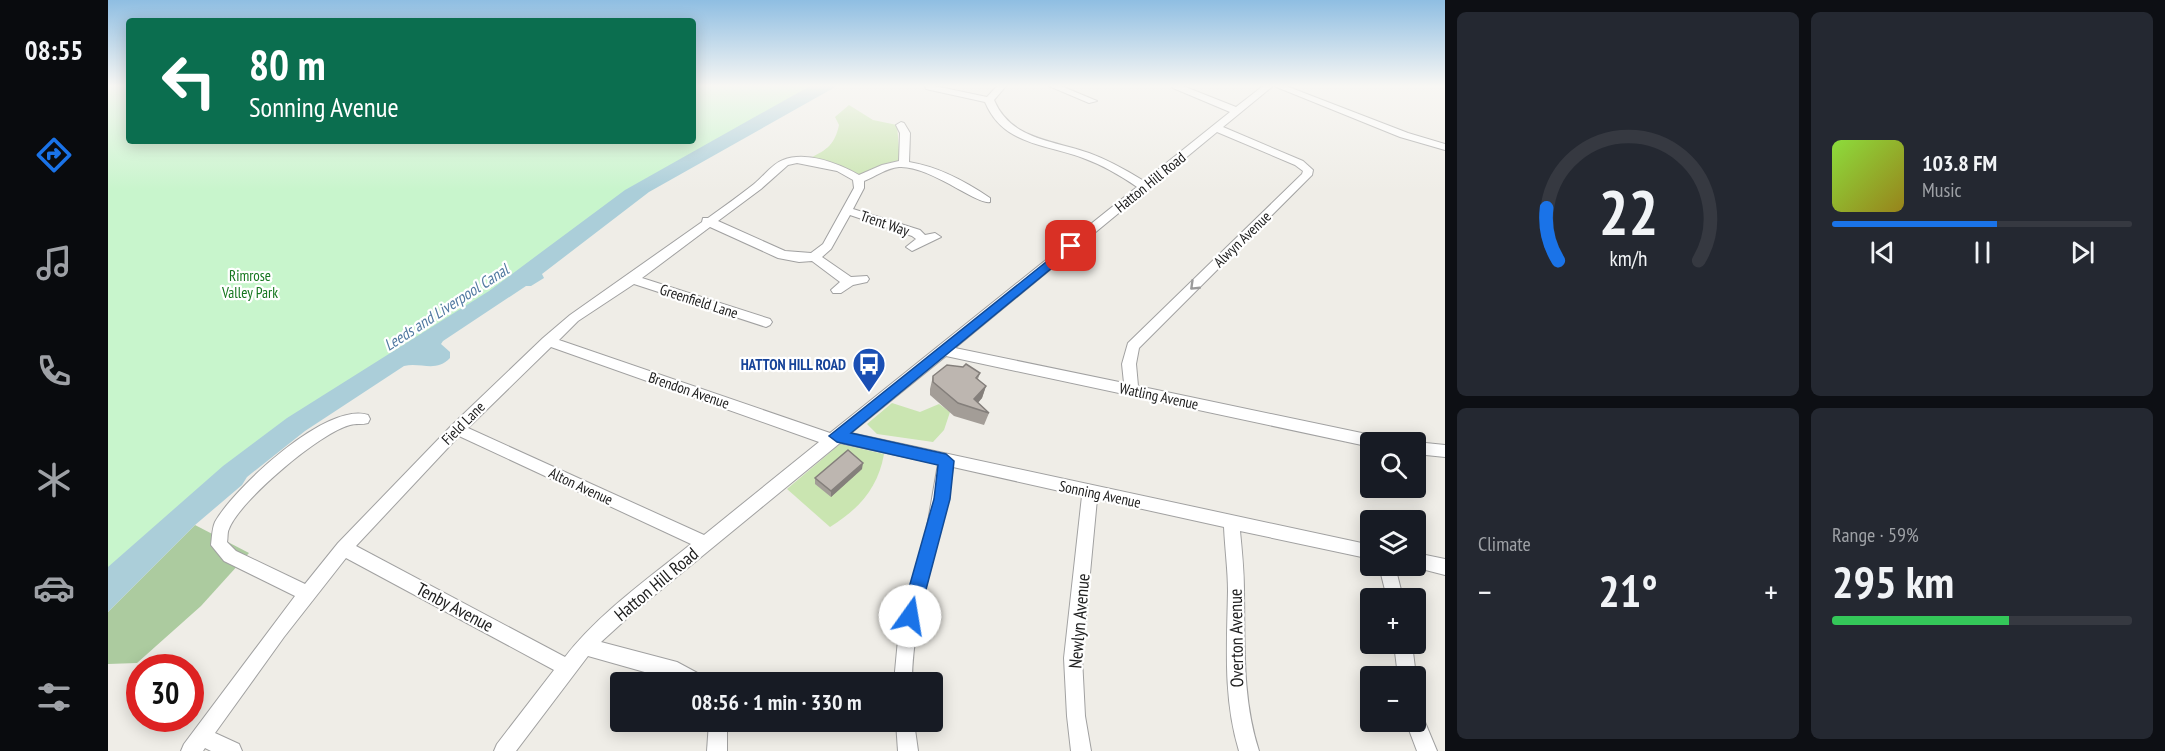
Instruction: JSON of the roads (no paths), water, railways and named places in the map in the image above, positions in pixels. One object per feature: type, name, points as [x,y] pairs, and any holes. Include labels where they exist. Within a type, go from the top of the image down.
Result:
[{"type":"street","points":[[999,121],[1006,128],[1029,139],[1088,156],[1145,187]]},
{"type":"street","name":"Hatton Hill Road","points":[[504,751],[584,646],[705,543],[1223,121]]},
{"type":"street","points":[[1369,121],[1404,135],[1445,147]]},
{"type":"street","points":[[901,125],[905,133],[904,163]]},
{"type":"street","name":"Alwyn Avenue","points":[[1131,390],[1129,364],[1133,346],[1307,175],[1308,170],[1299,163],[1216,128]]},
{"type":"street","name":"Field Lane","points":[[196,744],[344,548],[457,429],[548,340],[574,318],[632,279],[756,187],[784,163],[797,160],[814,162],[841,169],[858,179]]},
{"type":"street","points":[[708,221],[782,255],[799,258],[814,257],[827,246],[859,188],[858,179],[890,165],[904,163],[940,175],[986,200]]},
{"type":"street","name":"Trent Way","points":[[846,210],[929,238],[912,247]]},
{"type":"street","points":[[814,257],[849,282]]},
{"type":"street","name":"Greenfield Lane","points":[[632,279],[766,322]]},
{"type":"street","points":[[837,290],[849,282],[863,279]]},
{"type":"street","name":"Brendon Avenue","points":[[548,340],[834,438]]},
{"type":"street","name":"Watling Avenue","points":[[942,350],[1360,439]]},
{"type":"street","points":[[308,594],[230,556],[219,545],[221,527],[240,499],[304,442],[348,419],[363,419]]},
{"type":"street","name":"Alton Avenue","points":[[457,429],[705,543]]},
{"type":"street","name":"Sonning Avenue","points":[[834,438],[1360,550]]},
{"type":"street","points":[[1426,449],[1445,451]]},
{"type":"street","points":[[903,672],[902,659],[914,595],[942,499],[946,461]]},
{"type":"street","name":"Newlyn Avenue","points":[[1081,751],[1076,716],[1073,658],[1090,492]]},
{"type":"street","name":"Overton Avenue","points":[[1232,523],[1236,589],[1236,686],[1240,728],[1249,751]]},
{"type":"street","name":"Tenby Avenue","points":[[344,548],[566,667]]},
{"type":"street","points":[[1426,563],[1445,567]]},
{"type":"street","points":[[584,646],[679,672]]},
{"type":"street","points":[[717,751],[718,732]]},
{"type":"street","points":[[905,732],[908,751]]},
{"type":"street","points":[[1419,732],[1427,751]]},
{"type":"street","points":[[196,744],[232,751]]},
{"type":"water","points":[[748,121],[775,121],[649,192],[542,274],[544,278],[531,286],[526,286],[443,341],[441,344],[450,352],[450,358],[445,362],[434,366],[404,366],[305,431],[247,477],[242,485],[195,525],[108,612],[108,567],[223,466],[287,418],[489,291],[625,190]]},
{"type":"place","name":"HATTON HILL ROAD","points":[[869,393]]},
{"type":"park label","name":"Rimrose Valley Park","points":[[250,284]]},
{"type":"water label","name":"Leeds and Liverpool Canal","points":[[446,307]]}]
